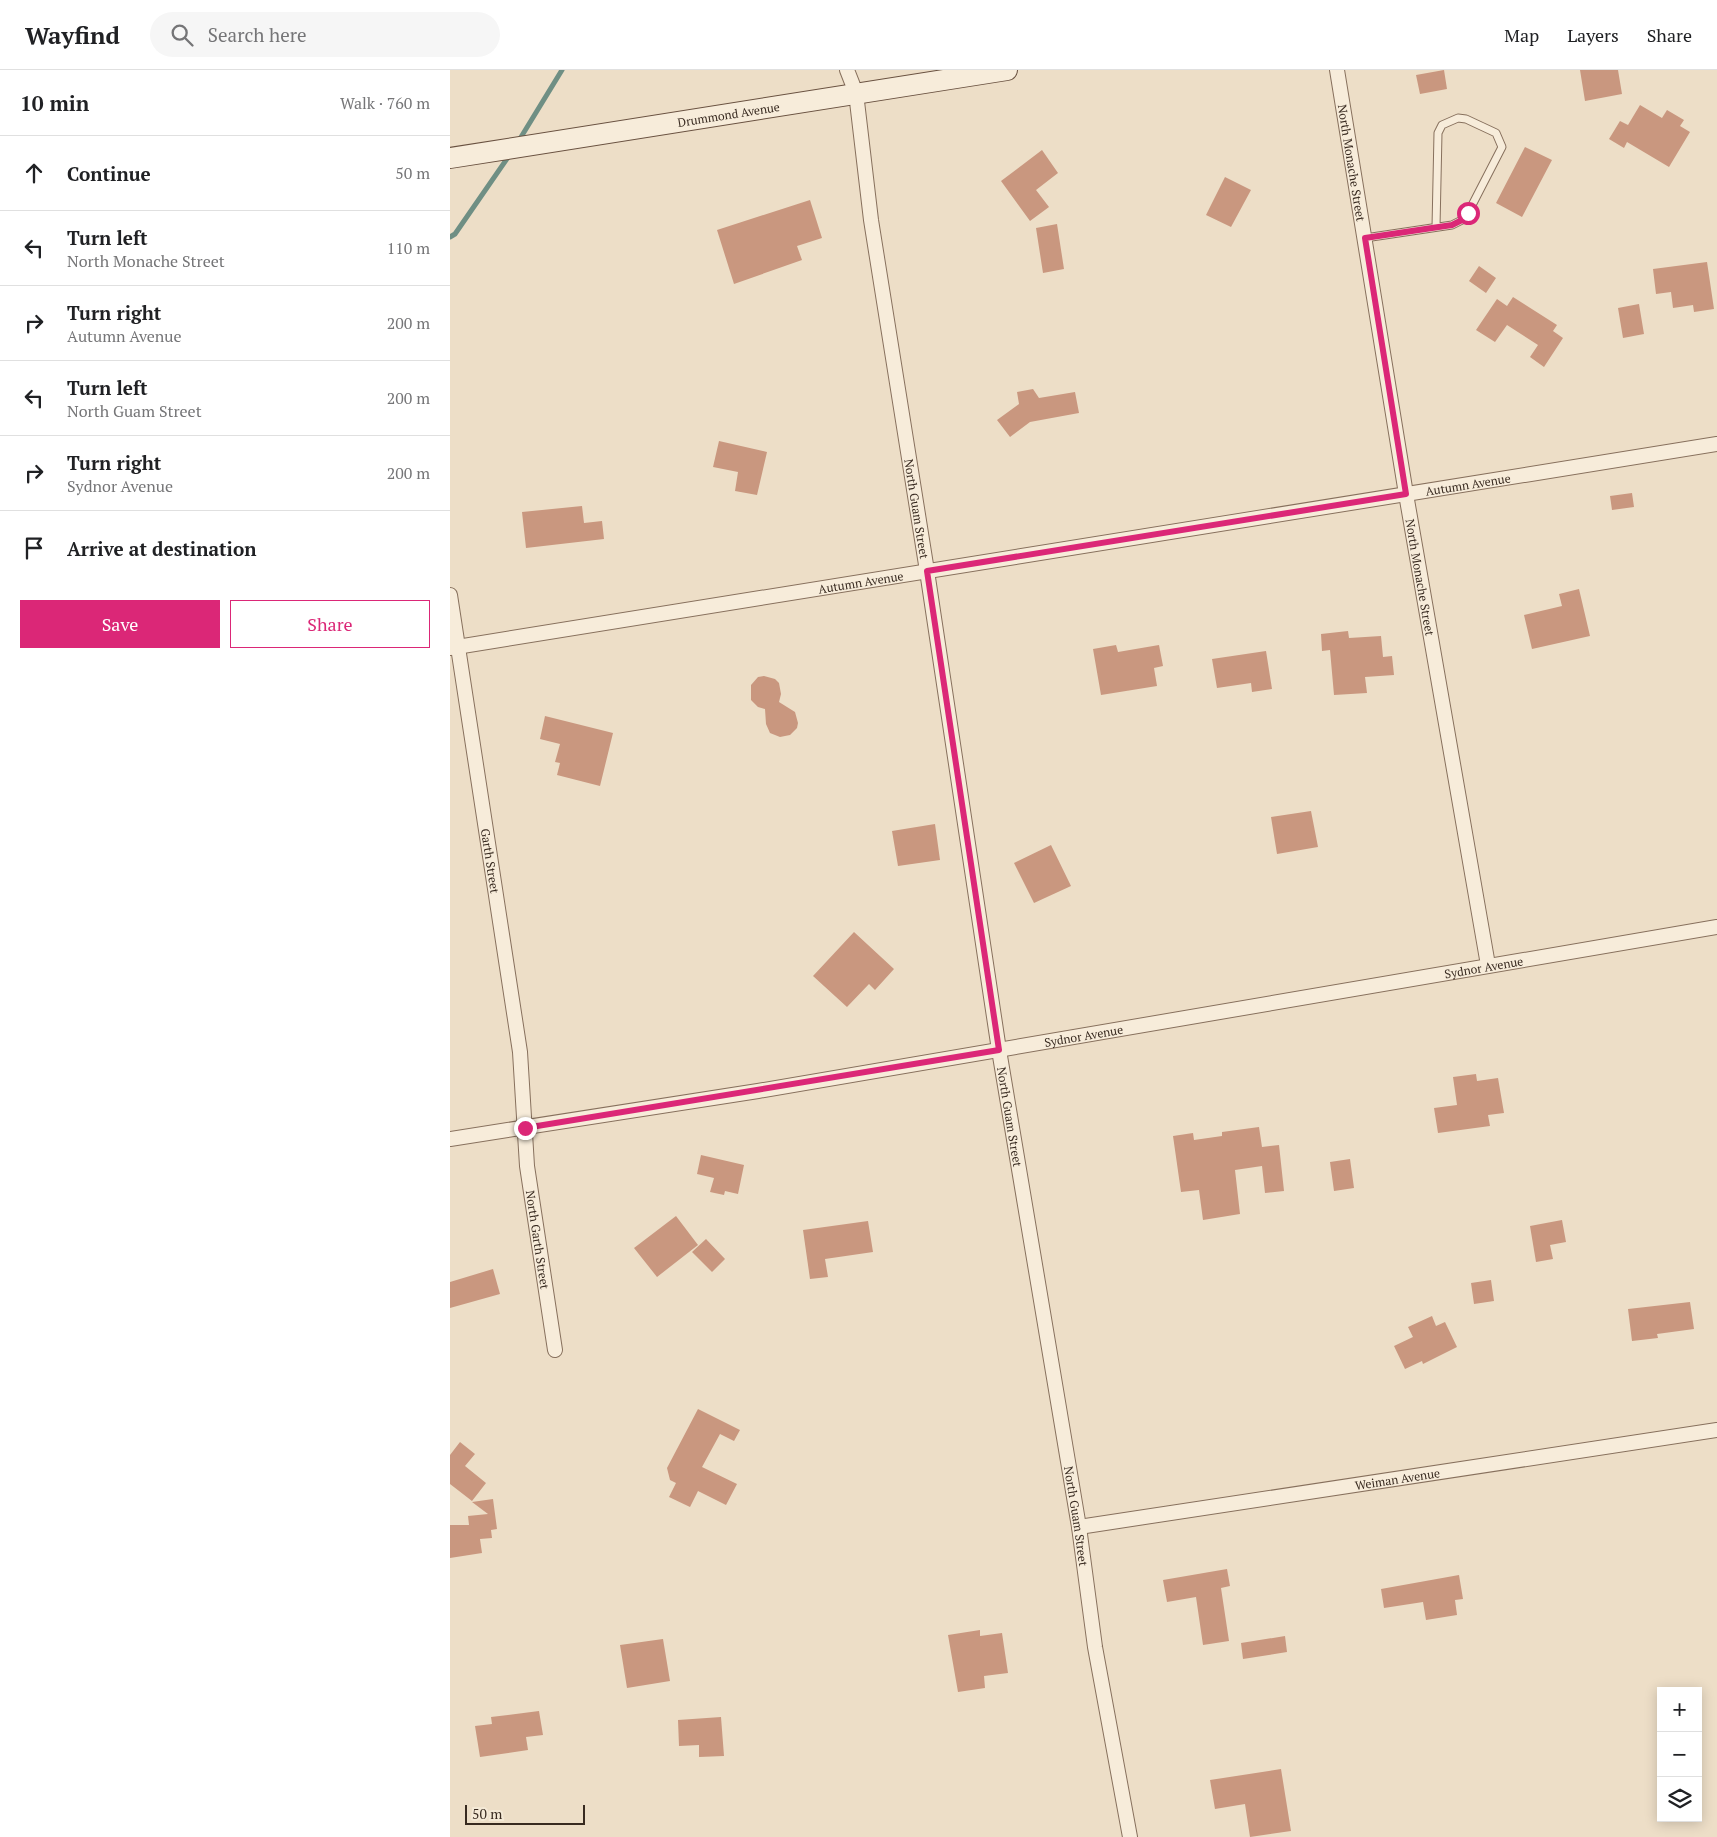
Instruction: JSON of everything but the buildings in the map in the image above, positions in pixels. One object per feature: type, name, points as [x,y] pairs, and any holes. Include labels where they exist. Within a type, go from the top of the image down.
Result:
[{"type":"street","name":"North Guam Street","points":[[847,70],[856,93],[871,220],[927,571],[999,1050],[1079,1527],[1096,1647],[1130,1837]]},
{"type":"street","name":"Drummond Avenue","points":[[450,158],[1007,70]]},
{"type":"street","name":"North Monache Street","points":[[1337,70],[1406,494],[1488,965]]},
{"type":"street","name":"Autumn Avenue","points":[[453,647],[1717,444]]},
{"type":"street","name":"Garth Street","points":[[450,595],[453,647],[520,1052],[525,1128]]},
{"type":"street","name":"Sydnor Avenue","points":[[450,1139],[999,1050],[1717,927]]},
{"type":"street","name":"North Garth Street","points":[[525,1128],[527,1166],[555,1350]]},
{"type":"street","name":"Weiman Avenue","points":[[1079,1527],[1717,1430]]},
{"type":"lane","points":[[1365,238],[1452,225],[1462,220],[1468,213],[1500,153],[1502,147],[1496,133],[1458,118],[1448,121],[1438,133],[1436,227]]},
{"type":"waterway","points":[[518,142],[562,70]]},
{"type":"waterway","points":[[450,237],[455,234],[511,153]]},
{"type":"route","points":[[525,1128],[999,1050],[927,571],[1406,494],[1365,238],[1452,225],[1462,220],[1468,213]]}]
